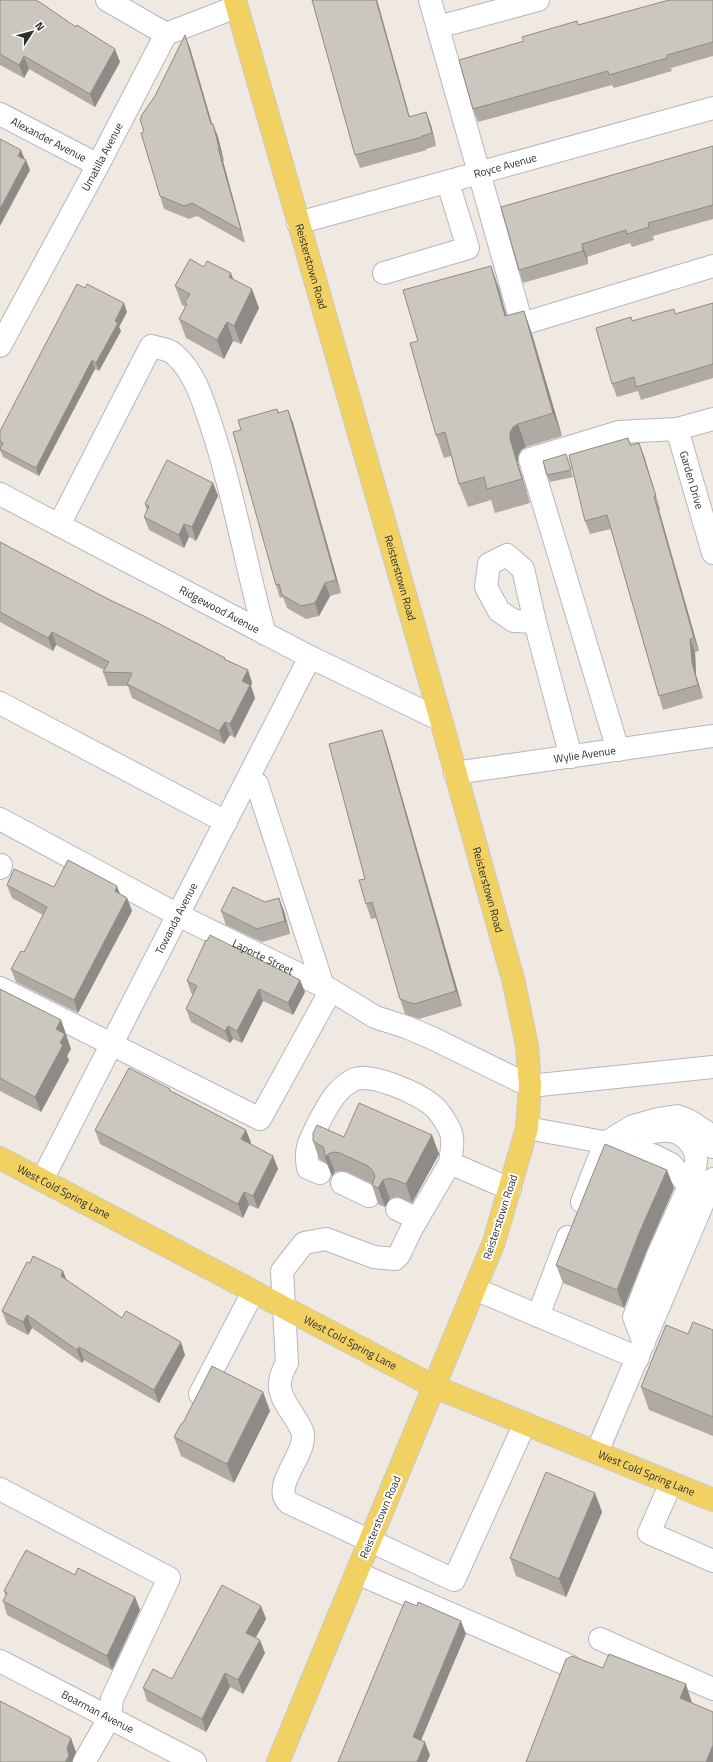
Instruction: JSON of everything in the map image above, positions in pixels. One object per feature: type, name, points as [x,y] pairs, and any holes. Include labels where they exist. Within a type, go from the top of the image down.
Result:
[{"type":"main road","name":"Reisterstown Road","points":[[235,3],[441,720],[514,983],[527,1046],[530,1086],[527,1128],[494,1242],[278,1762]]},
{"type":"main road","name":"West Cold Spring Lane","points":[[0,1158],[285,1309],[435,1386],[713,1500]]},
{"type":"street","points":[[107,0],[166,34],[235,3]]},
{"type":"street","points":[[430,0],[522,324],[713,266]]},
{"type":"street","points":[[438,27],[538,0]]},
{"type":"street","name":"Umatilla Avenue","points":[[0,346],[8,313],[98,165],[166,34]]},
{"type":"street","name":"Royce Avenue","points":[[298,223],[480,174],[713,108]]},
{"type":"street","name":"Alexander Avenue","points":[[0,114],[98,165]]},
{"type":"street","points":[[384,273],[468,248],[448,182]]},
{"type":"street","points":[[59,525],[151,346],[172,352],[182,362],[194,379],[202,397],[228,479],[251,573],[257,606],[265,634]]},
{"type":"street","points":[[618,750],[530,459],[619,432],[677,430],[713,419]]},
{"type":"street","name":"Garden Drive","points":[[677,430],[713,552]]},
{"type":"street","name":"Ridgewood Avenue","points":[[0,494],[265,634],[441,720]]},
{"type":"street","points":[[535,622],[571,757]]},
{"type":"street","name":"Towanda Avenue","points":[[42,1180],[310,657]]},
{"type":"street","points":[[0,703],[226,822]]},
{"type":"street","name":"Wylie Avenue","points":[[456,773],[713,736]]},
{"type":"street","points":[[0,988],[260,1119],[327,988],[257,784]]},
{"type":"street","name":"Laporte Street","points":[[0,819],[178,915],[327,988],[374,1017],[406,1027],[432,1038],[530,1086]]},
{"type":"street","points":[[530,1086],[713,1066]]},
{"type":"street","points":[[320,1173],[308,1168],[306,1156],[309,1143],[330,1100],[355,1078],[372,1078],[411,1091],[434,1106],[452,1133],[450,1163],[417,1219],[399,1255],[395,1259],[374,1257],[326,1239],[304,1243],[282,1270],[287,1363],[280,1375],[279,1387],[287,1405],[302,1430],[303,1439],[284,1486],[282,1494],[284,1499],[289,1503],[454,1580],[525,1423]]},
{"type":"street","points":[[538,1316],[549,1283],[615,1145],[633,1126],[658,1118],[677,1116],[688,1120],[705,1131],[713,1147]]},
{"type":"street","points":[[527,1128],[615,1145],[655,1156],[671,1164],[688,1186]]},
{"type":"street","points":[[615,1145],[638,1136],[670,1131],[681,1135],[693,1144],[696,1160],[688,1186],[658,1255],[634,1317],[641,1350]]},
{"type":"street","points":[[450,1163],[510,1189]]},
{"type":"street","points":[[597,1452],[713,1179]]},
{"type":"street","points":[[342,1183],[369,1196]]},
{"type":"street","points":[[397,1209],[417,1219]]},
{"type":"street","points":[[475,1288],[538,1316],[641,1350]]},
{"type":"street","points":[[190,1413],[253,1292]]},
{"type":"street","points":[[671,1483],[649,1533],[713,1561]]},
{"type":"street","points":[[0,1489],[169,1578],[112,1699],[110,1717],[84,1762]]},
{"type":"street","points":[[357,1573],[570,1666]]},
{"type":"street","points":[[600,1639],[713,1689]]},
{"type":"street","name":"Boarman Avenue","points":[[0,1661],[195,1762]]},
{"type":"building","points":[[0,0],[36,0],[76,27],[77,25],[115,49],[90,94],[24,56],[19,65],[0,54]]},
{"type":"building","points":[[312,0],[376,0],[409,117],[426,112],[432,133],[355,155]]},
{"type":"building","points":[[669,0],[713,0],[713,42],[667,55],[667,58],[609,75],[608,71],[473,109],[459,60],[524,41],[522,37],[577,21],[578,25]]},
{"type":"building","points":[[185,35],[211,124],[213,124],[218,148],[241,230],[192,203],[184,206],[160,196],[141,133],[144,132],[140,119],[142,118],[141,116],[155,96]]},
{"type":"building","points":[[0,139],[21,150],[18,156],[26,160],[0,209]]},
{"type":"building","points":[[713,146],[713,205],[648,223],[649,227],[627,234],[626,230],[582,244],[583,251],[519,270],[501,207]]},
{"type":"building","points":[[190,259],[204,267],[207,261],[231,273],[229,277],[252,289],[234,326],[227,322],[217,340],[179,319],[187,304],[185,302],[190,294],[175,286]]},
{"type":"building","points":[[491,266],[505,316],[524,311],[553,413],[513,427],[510,433],[510,439],[522,479],[487,489],[484,477],[459,484],[445,432],[436,435],[410,343],[418,341],[403,290]]},
{"type":"building","points":[[77,284],[85,288],[87,284],[124,303],[115,321],[118,323],[96,363],[92,360],[36,468],[0,449],[3,443],[0,441],[0,431]]},
{"type":"building","points":[[713,303],[713,364],[636,387],[634,377],[612,384],[596,328],[631,317],[632,321],[674,309],[675,314]]},
{"type":"building","points":[[277,409],[278,413],[288,410],[336,580],[325,583],[315,603],[301,606],[282,595],[279,584],[276,585],[233,432],[241,430],[238,420]]},
{"type":"building","points":[[628,438],[630,445],[639,443],[656,496],[654,496],[694,638],[690,639],[692,662],[698,685],[659,696],[607,515],[585,521],[569,455]]},
{"type":"building","points":[[566,454],[571,470],[547,475],[543,461]]},
{"type":"building","points":[[167,460],[213,483],[192,527],[184,524],[179,535],[144,517],[149,506],[145,504]]},
{"type":"building","points":[[0,542],[225,658],[224,659],[248,670],[242,681],[250,685],[230,724],[225,722],[219,731],[127,684],[132,673],[103,672],[109,662],[52,632],[48,638],[0,612]]},
{"type":"building","points":[[382,730],[456,991],[414,1004],[400,999],[372,902],[366,904],[359,880],[365,879],[329,744]]},
{"type":"building","points":[[68,860],[117,886],[115,891],[127,898],[74,1000],[11,969],[21,951],[24,952],[47,907],[7,885],[14,869],[54,887]]},
{"type":"building","points":[[233,887],[265,902],[279,898],[285,921],[257,929],[221,911]]},
{"type":"building","points":[[210,935],[300,980],[288,1003],[259,989],[237,1031],[228,1026],[225,1031],[186,1009],[197,986],[187,981],[206,940],[207,941]]},
{"type":"building","points":[[0,989],[61,1020],[56,1029],[65,1034],[60,1043],[63,1045],[35,1097],[0,1078]]},
{"type":"building","points":[[129,1068],[246,1130],[241,1139],[273,1156],[253,1196],[244,1192],[238,1204],[95,1130]]},
{"type":"building","points":[[359,1103],[432,1135],[406,1184],[390,1178],[383,1180],[378,1188],[372,1185],[375,1176],[368,1166],[340,1153],[334,1152],[328,1154],[325,1158],[323,1147],[313,1141],[313,1133],[317,1125],[344,1137]]},
{"type":"building","points":[[605,1144],[667,1170],[640,1231],[617,1290],[556,1265]]},
{"type":"building","points":[[33,1256],[63,1271],[61,1276],[122,1318],[126,1311],[181,1342],[154,1390],[79,1347],[77,1350],[27,1315],[23,1322],[2,1311],[27,1262],[30,1263]]},
{"type":"building","points":[[693,1322],[713,1330],[713,1417],[641,1387],[666,1325],[688,1334]]},
{"type":"building","points":[[212,1366],[263,1392],[227,1464],[174,1437],[184,1421]]},
{"type":"building","points":[[546,1472],[595,1493],[559,1579],[510,1558]]},
{"type":"building","points":[[26,1550],[75,1575],[78,1568],[135,1597],[107,1656],[3,1601],[7,1593],[4,1591]]},
{"type":"building","points":[[222,1585],[261,1606],[246,1633],[260,1640],[238,1680],[225,1673],[202,1719],[143,1688],[153,1669],[172,1679]]},
{"type":"building","points":[[405,1601],[417,1606],[418,1602],[461,1621],[413,1737],[425,1742],[417,1762],[338,1762]]},
{"type":"building","points":[[609,1654],[686,1684],[680,1698],[713,1712],[713,1745],[706,1762],[526,1762],[566,1659],[572,1656],[603,1668]]},
{"type":"building","points":[[0,1701],[71,1738],[67,1748],[69,1756],[65,1762],[0,1762]]}]
